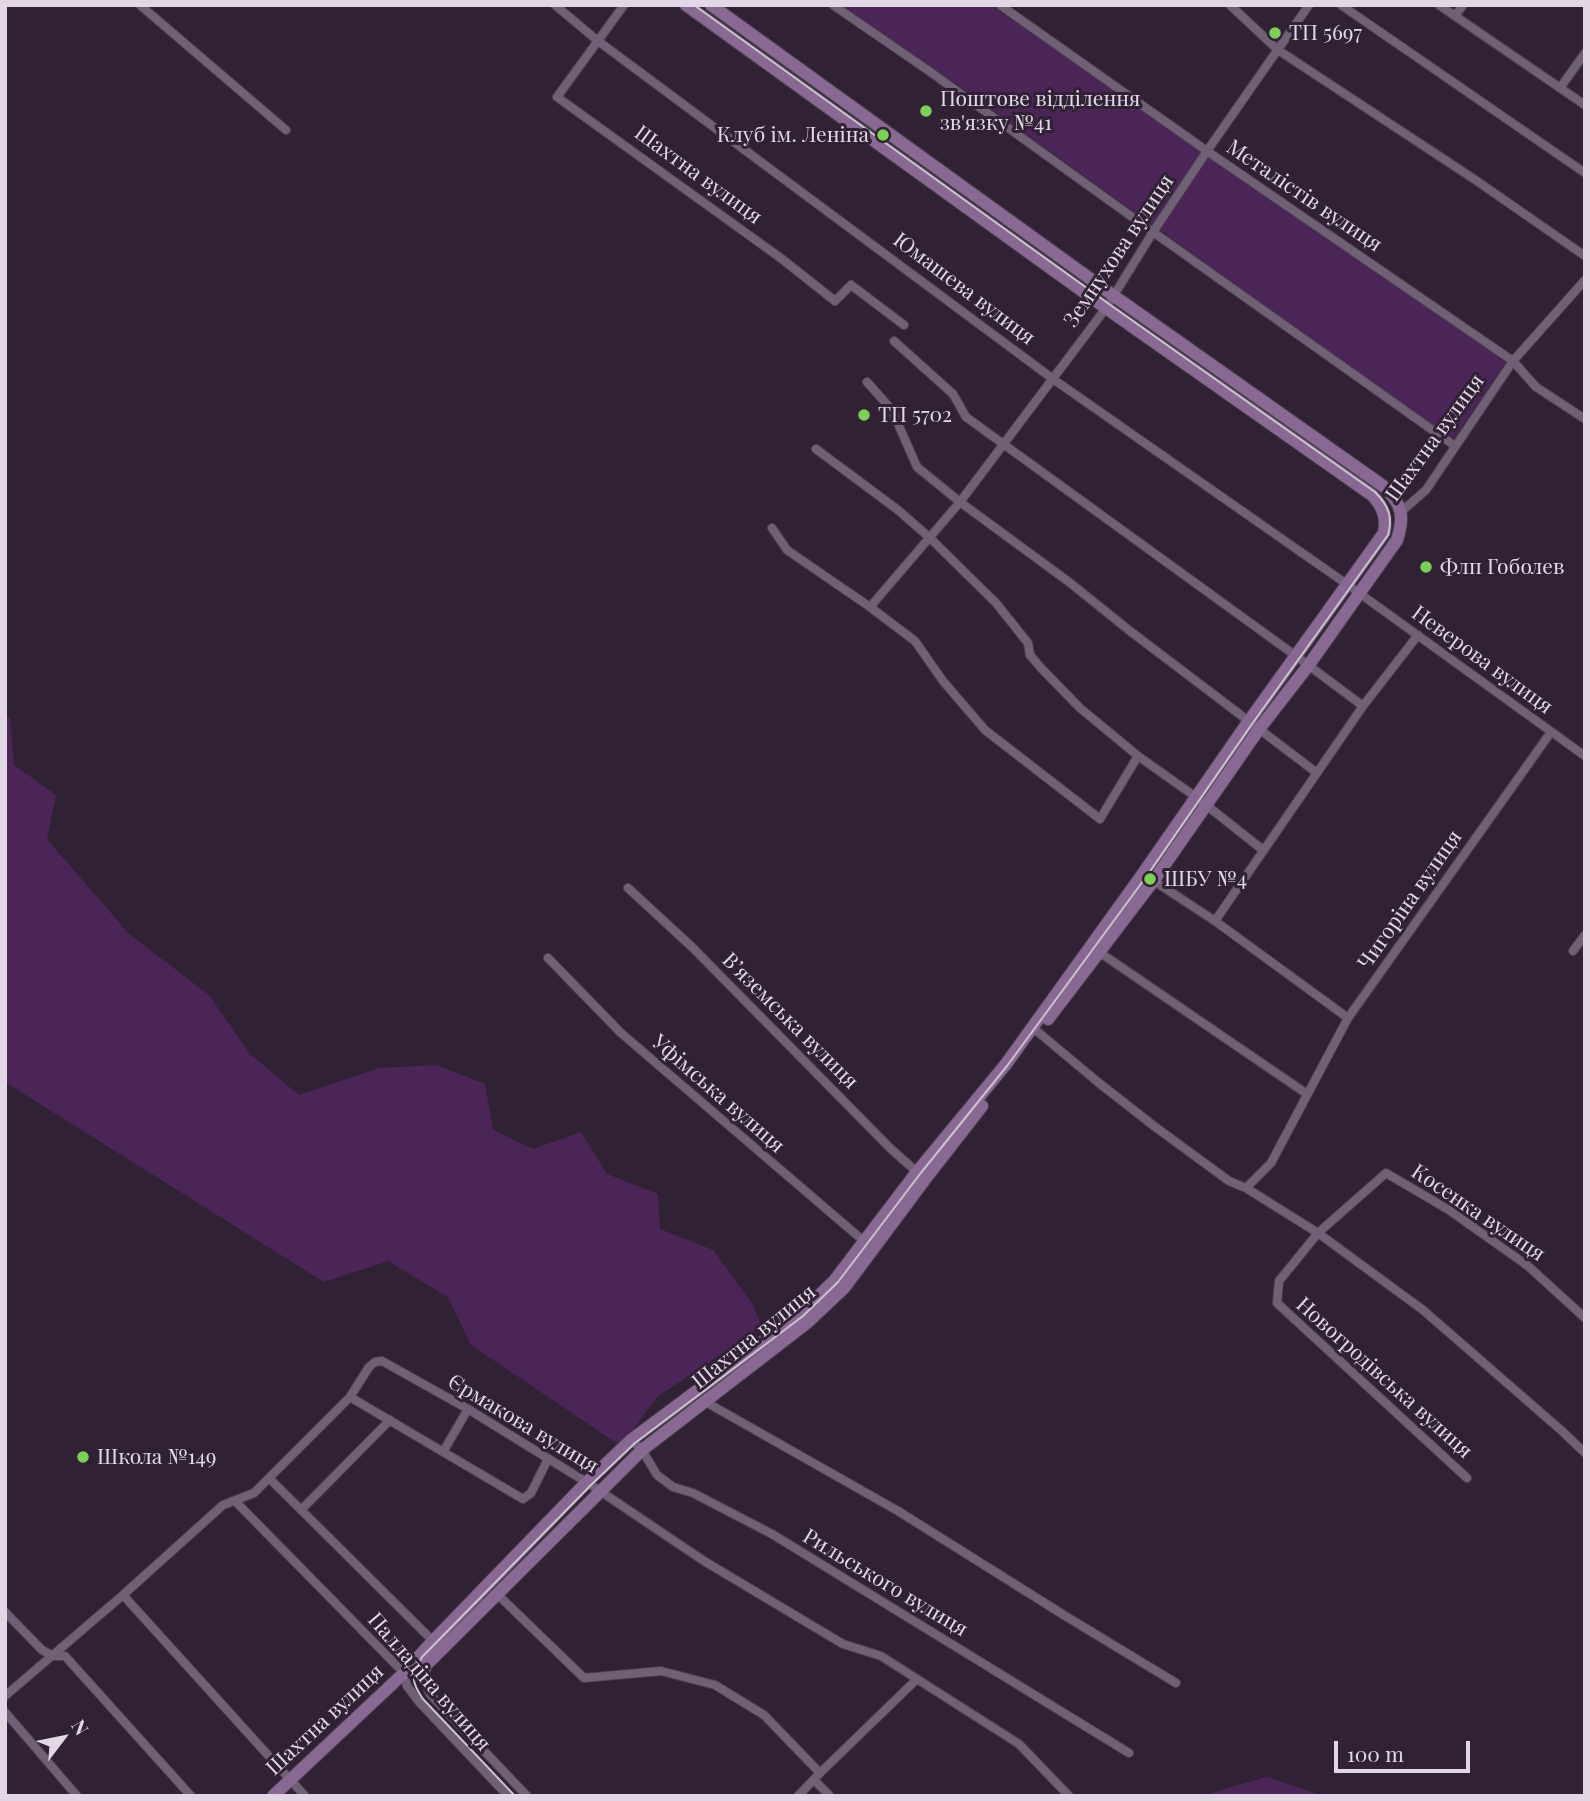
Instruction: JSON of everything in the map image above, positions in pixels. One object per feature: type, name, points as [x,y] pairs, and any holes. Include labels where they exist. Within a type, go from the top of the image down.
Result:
[{"type":"main road","points":[[686,5],[1106,308]]},
{"type":"main road","points":[[711,5],[1383,486],[1395,497],[1402,511]]},
{"type":"main road","name":"Шахтна вулиця","points":[[1106,308],[1372,495],[1381,505],[1386,518],[1384,533],[1308,666],[1254,725]]},
{"type":"main road","name":"Шахтна вулиця","points":[[273,1796],[404,1673],[587,1482],[631,1440],[801,1313],[868,1245],[1099,952],[1254,725],[1296,656],[1397,540],[1402,511]]},
{"type":"main road","name":"Шахтна вулиця","points":[[1036,1029],[1148,878]]},
{"type":"main road","name":"Шахтна вулиця","points":[[404,1673],[428,1663],[642,1450],[808,1322],[844,1288],[868,1245]]},
{"type":"street","points":[[140,5],[286,130]]},
{"type":"street","name":"Юмашева вулиця","points":[[555,5],[598,41],[1053,379],[1353,589]]},
{"type":"street","name":"Шахтна вулиця","points":[[624,5],[557,97],[782,259],[835,301],[850,285],[904,325]]},
{"type":"street","points":[[833,5],[1455,446]]},
{"type":"street","name":"Металістів вулиця","points":[[1000,5],[1513,361],[1536,387],[1585,419]]},
{"type":"street","points":[[1230,5],[1278,50],[1585,256]]},
{"type":"street","name":"Земнухова вулиця","points":[[870,607],[960,502],[1106,308],[1207,151],[1309,5]]},
{"type":"street","points":[[1341,5],[1585,173]]},
{"type":"street","points":[[1438,5],[1585,105]]},
{"type":"street","points":[[1455,16],[1463,5]]},
{"type":"street","points":[[1560,88],[1585,53]]},
{"type":"street","name":"Шахтна вулиця","points":[[1402,511],[1426,490],[1513,361],[1585,280]]},
{"type":"street","points":[[894,341],[953,394],[966,417],[1363,706]]},
{"type":"street","points":[[867,382],[892,410],[917,467],[1317,773]]},
{"type":"street","points":[[816,449],[898,510],[930,538],[996,603],[1028,643],[1030,655],[1080,708],[1138,756],[1263,850]]},
{"type":"street","points":[[772,528],[787,550],[915,641],[943,681],[985,730],[1100,819],[1138,756]]},
{"type":"street","name":"Неверова вулиця","points":[[1353,589],[1585,756]]},
{"type":"street","points":[[1215,921],[1363,706],[1418,635]]},
{"type":"street","name":"Чигоріна вулиця","points":[[1246,1188],[1270,1163],[1348,1018],[1552,732]]},
{"type":"street","points":[[1148,878],[1215,921],[1348,1018]]},
{"type":"street","name":"В’яземська вулиця","points":[[628,888],[692,947],[890,1148],[922,1175]]},
{"type":"street","points":[[1573,951],[1585,935]]},
{"type":"street","points":[[1099,952],[1307,1094]]},
{"type":"street","name":"Уфімська вулиця","points":[[548,958],[621,1033],[868,1245]]},
{"type":"street","points":[[1036,1029],[1099,1083],[1229,1181],[1246,1188],[1318,1233],[1423,1310],[1585,1453]]},
{"type":"street","name":"Косенка вулиця","points":[[1318,1233],[1386,1172],[1449,1210],[1528,1266],[1585,1318]]},
{"type":"street","name":"Новогродівська вулиця","points":[[1318,1233],[1279,1281],[1277,1303],[1467,1478]]},
{"type":"street","name":"Єрмакова вулиця","points":[[5,1696],[223,1505],[254,1493],[350,1397],[369,1367],[375,1362],[382,1362],[468,1409],[600,1490],[704,1561],[843,1644],[881,1657],[1020,1744],[1069,1796]]},
{"type":"street","points":[[692,1394],[898,1511],[1175,1683]]},
{"type":"street","points":[[350,1397],[523,1499],[531,1493],[548,1458]]},
{"type":"street","points":[[443,1452],[468,1409]]},
{"type":"street","points":[[301,1510],[390,1420]]},
{"type":"street","name":"Рильського вулиця","points":[[631,1440],[642,1450],[657,1475],[673,1487],[693,1493],[772,1534],[1129,1753]]},
{"type":"street","points":[[269,1478],[433,1641]]},
{"type":"street","name":"Палладіна вулиця","points":[[235,1501],[404,1673],[407,1686],[421,1703],[508,1796]]},
{"type":"street","points":[[497,1594],[584,1678],[662,1671],[715,1685],[764,1715],[831,1796]]},
{"type":"street","points":[[123,1595],[305,1796]]},
{"type":"street","points":[[5,1612],[41,1650],[53,1656],[65,1656],[191,1796]]},
{"type":"street","points":[[428,1663],[424,1681],[430,1695],[527,1796]]},
{"type":"street","points":[[404,1673],[424,1681]]},
{"type":"street","points":[[799,1796],[917,1679]]},
{"type":"street","points":[[5,1712],[77,1796]]},
{"type":"shaded area","points":[[841,5],[991,5],[1506,362],[1453,440],[932,67]]},
{"type":"shaded area","points":[[5,717],[10,718],[14,765],[56,795],[47,839],[129,934],[209,995],[250,1054],[299,1095],[379,1068],[437,1065],[485,1084],[493,1130],[533,1149],[581,1132],[607,1174],[658,1194],[660,1229],[713,1250],[752,1303],[762,1327],[657,1397],[621,1446],[471,1345],[448,1297],[388,1261],[324,1282],[5,1082]]},
{"type":"shaded area","points":[[1267,1777],[1324,1796],[1200,1796]]},
{"type":"tram line","points":[[515,1796],[423,1699],[414,1683],[416,1669],[422,1657],[635,1443],[803,1316],[838,1282],[1007,1066],[1146,877],[1388,535],[1390,523],[1387,507],[1375,492],[694,5]]},
{"type":"place","name":"ТП 5697","points":[[1275,33]]},
{"type":"place","name":"Поштове відділення зв'язку №41","points":[[926,111]]},
{"type":"place","name":"Клуб ім. Леніна","points":[[883,135]]},
{"type":"place","name":"ТП 5702","points":[[864,415]]},
{"type":"place","name":"Флп Гоболев","points":[[1426,567]]},
{"type":"place","name":"ШБУ №4","points":[[1150,879]]},
{"type":"place","name":"Школа №149","points":[[83,1457]]}]
